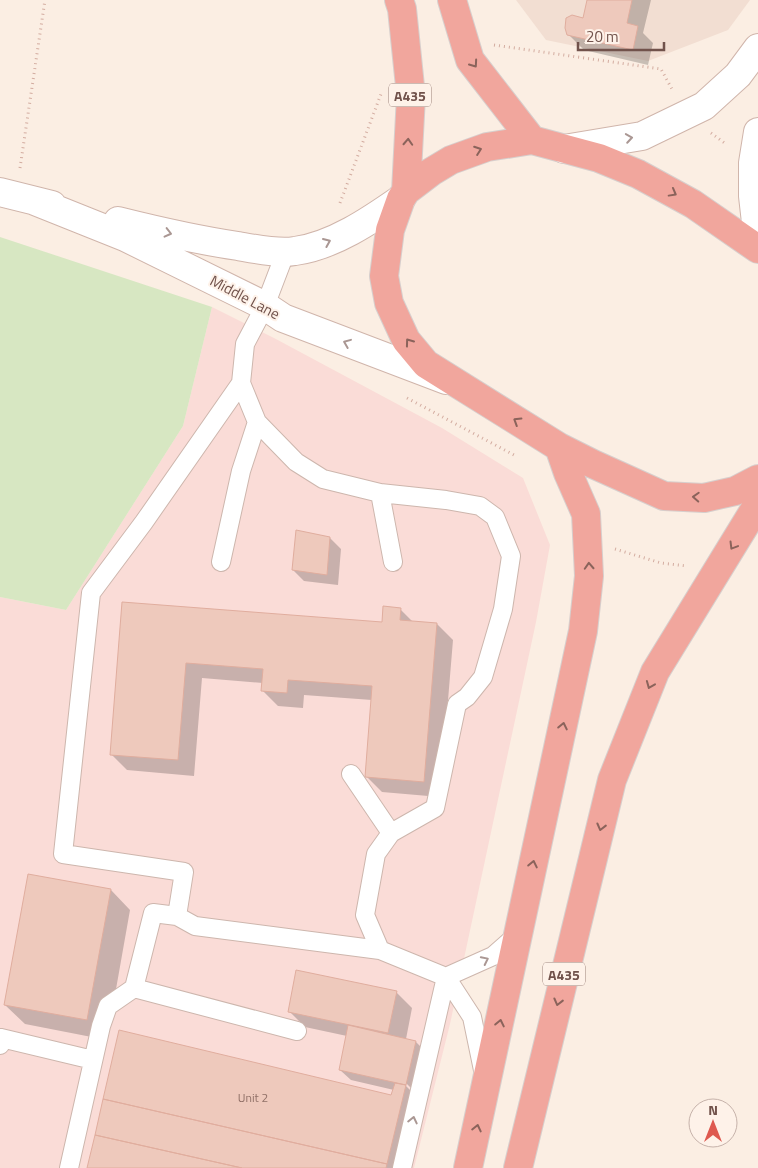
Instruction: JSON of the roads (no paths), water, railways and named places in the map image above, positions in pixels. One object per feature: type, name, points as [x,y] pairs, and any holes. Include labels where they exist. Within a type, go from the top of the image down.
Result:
[{"type":"highway","name":"A435","points":[[400,0],[410,96],[404,195]]},
{"type":"highway","points":[[452,0],[470,60],[532,140]]},
{"type":"highway","points":[[758,249],[692,204],[638,174],[599,158],[532,140],[486,147],[451,160],[431,172],[404,195],[390,230],[384,276],[389,303],[406,340],[426,364],[559,447],[664,496],[704,498],[735,491],[758,479]]},
{"type":"highway","points":[[468,1168],[583,631],[589,576],[586,514],[559,447]]},
{"type":"highway","name":"A435","points":[[518,1168],[612,780],[655,672],[758,504]]},
{"type":"street","points":[[564,148],[642,136],[704,106],[738,75],[758,48]]},
{"type":"street","points":[[758,132],[753,164],[753,196],[758,240]]},
{"type":"street","points":[[17,196],[187,238],[255,249],[295,252],[325,243],[372,219],[404,195]]},
{"type":"street","name":"Middle Lane","points":[[17,196],[125,237],[265,306],[283,318],[458,385]]},
{"type":"lane","points":[[177,916],[184,872],[63,854],[91,593],[144,522],[240,383],[245,344],[265,306],[286,251]]},
{"type":"lane","points":[[240,383],[257,422],[296,462],[323,479],[380,493],[446,500],[480,506],[494,517],[511,556],[503,609],[483,677],[467,697],[457,704],[435,808],[391,833],[376,854],[364,916],[380,950]]},
{"type":"lane","points":[[221,562],[241,471],[257,422]]},
{"type":"lane","points":[[380,493],[394,562]]},
{"type":"lane","points":[[351,774],[391,833]]},
{"type":"lane","points":[[69,1168],[100,1026],[108,1006],[134,988],[153,913],[177,916],[195,926],[380,950],[446,977],[472,1017],[486,1087]]},
{"type":"lane","points":[[446,977],[493,956],[519,933]]},
{"type":"lane","points":[[402,1168],[446,977]]},
{"type":"lane","points":[[134,988],[297,1032]]},
{"type":"lane","points":[[0,1045],[1,1038],[93,1060]]}]
